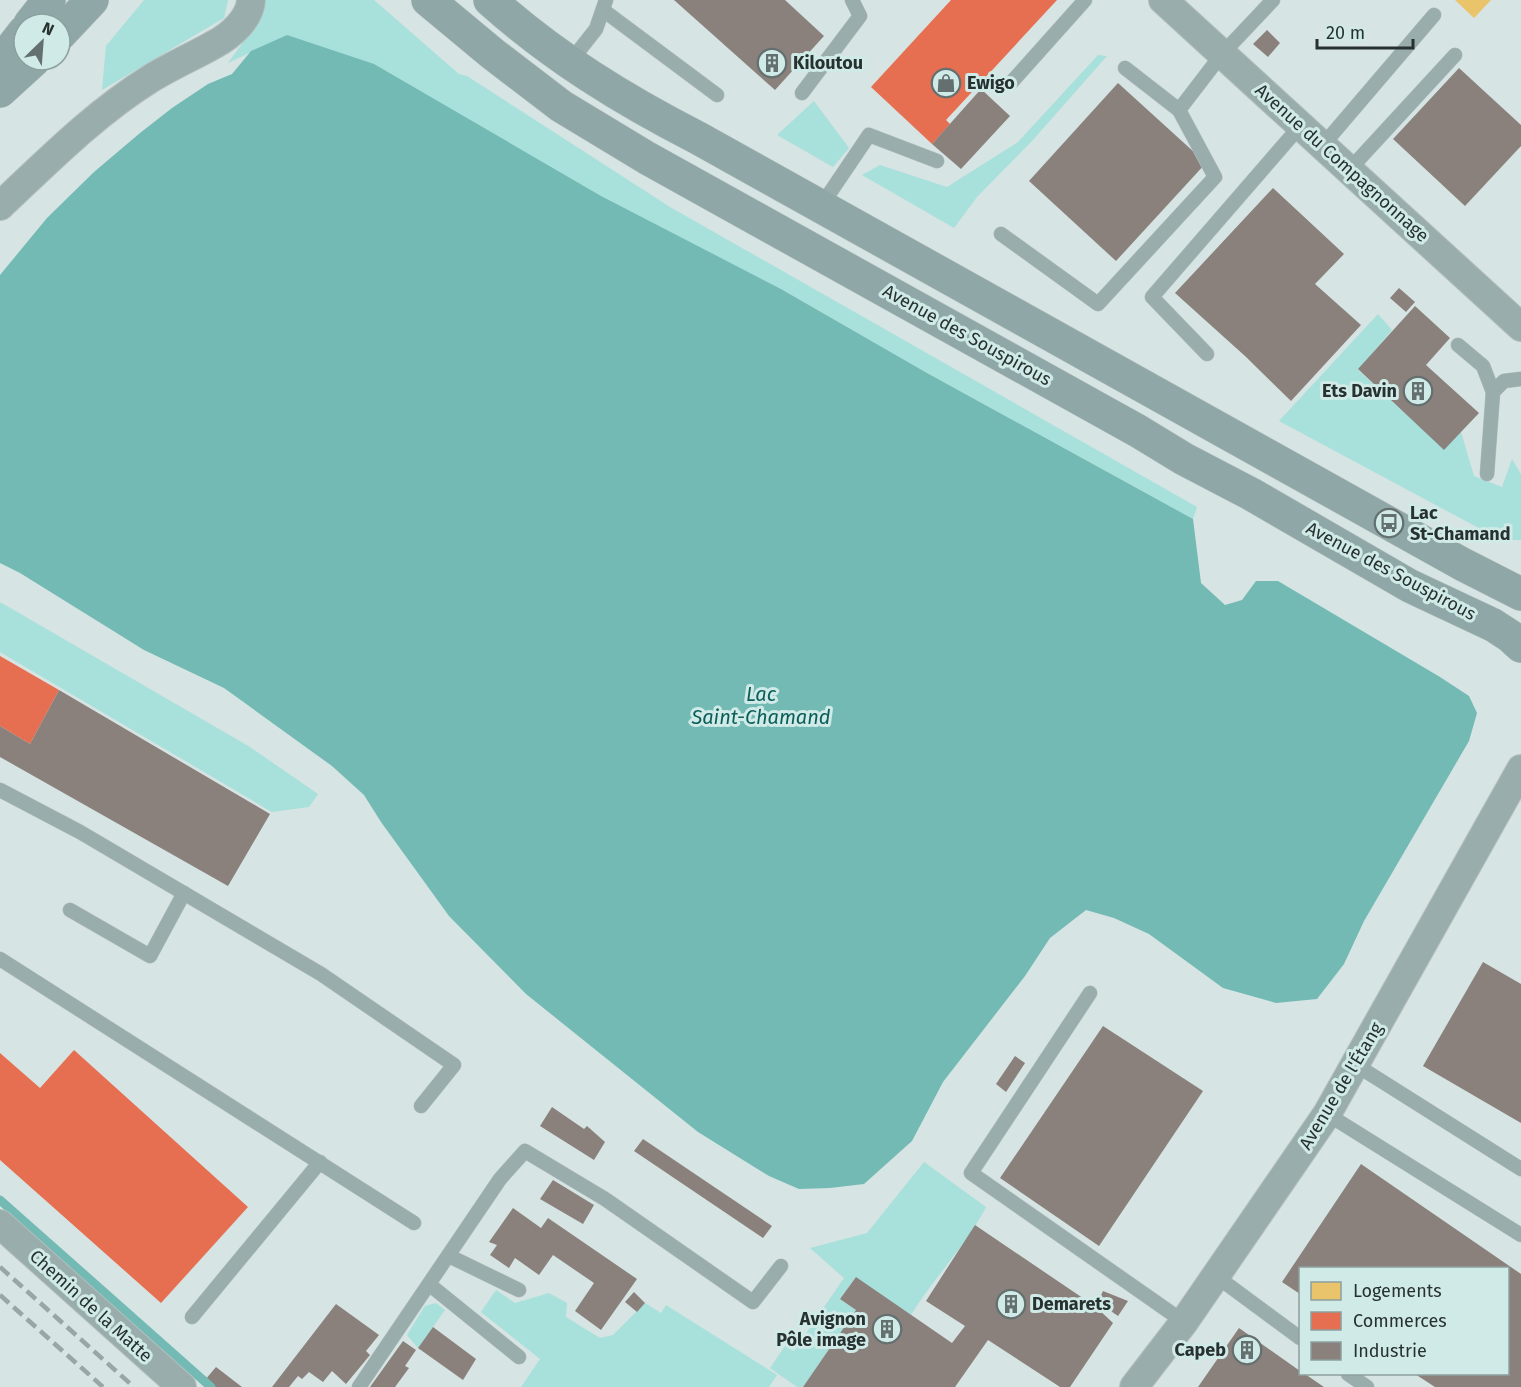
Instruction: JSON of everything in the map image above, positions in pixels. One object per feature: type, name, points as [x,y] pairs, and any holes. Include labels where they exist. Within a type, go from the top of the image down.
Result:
[{"type":"main road","points":[[40,12],[49,0]]},
{"type":"main road","points":[[72,21],[92,0]]},
{"type":"main road","name":"Avenue des Souspirous","points":[[428,0],[561,106],[647,158],[1138,430],[1184,459],[1251,494],[1384,572],[1493,625],[1521,646]]},
{"type":"main road","points":[[490,0],[513,21],[569,63],[638,107],[698,138],[1462,564],[1521,594]]},
{"type":"main road","points":[[0,63],[12,48]]},
{"type":"main road","points":[[0,91],[21,72]]},
{"type":"street","points":[[0,206],[78,132],[150,80],[218,42],[241,24],[251,0]]},
{"type":"street","name":"Avenue du Compagnonnage","points":[[1163,0],[1521,327]]},
{"type":"street","name":"Avenue de l'Étang","points":[[1134,1387],[1184,1322],[1327,1114],[1521,769]]},
{"type":"street","name":"Chemin de la Matte","points":[[0,1224],[182,1387]]},
{"type":"lane","points":[[802,93],[860,16],[852,0]]},
{"type":"lane","points":[[1010,84],[1085,0]]},
{"type":"lane","points":[[1179,110],[1222,54],[1269,1]]},
{"type":"lane","points":[[569,63],[596,29],[605,5],[717,95]]},
{"type":"lane","points":[[1323,145],[1434,15]]},
{"type":"lane","points":[[1350,169],[1455,55]]},
{"type":"lane","points":[[1000,234],[1098,304],[1215,177],[1179,110],[1125,68]]},
{"type":"lane","points":[[1208,354],[1152,297],[1300,125]]},
{"type":"lane","points":[[819,207],[870,135],[937,161]]},
{"type":"lane","points":[[1458,345],[1483,366],[1492,392],[1487,474]]},
{"type":"lane","points":[[1492,392],[1504,381],[1521,379]]},
{"type":"lane","points":[[0,790],[80,832],[321,974],[454,1065],[421,1106]]},
{"type":"lane","points":[[70,910],[150,956],[184,893]]},
{"type":"lane","points":[[0,959],[414,1223]]},
{"type":"lane","points":[[1090,993],[971,1173],[1184,1322]]},
{"type":"lane","points":[[1356,1065],[1521,1168]]},
{"type":"lane","points":[[1327,1114],[1521,1234]]},
{"type":"lane","points":[[359,1387],[500,1179],[525,1151],[605,1199],[753,1302],[781,1266]]},
{"type":"lane","points":[[192,1317],[320,1162]]},
{"type":"lane","points":[[449,1256],[519,1290]]},
{"type":"lane","points":[[1216,1276],[1299,1337]]},
{"type":"lane","points":[[430,1285],[519,1357]]},
{"type":"lane","points":[[1349,1375],[1367,1387]]},
{"type":"shaded area","points":[[144,0],[228,0],[224,18],[102,90],[106,46]]},
{"type":"shaded area","points":[[264,0],[374,0],[459,74],[467,76],[670,207],[1197,507],[1193,519],[927,373],[781,289],[287,35],[228,63],[263,15]]},
{"type":"shaded area","points":[[1098,55],[1107,56],[1032,141],[977,197],[954,228],[862,175],[880,165],[947,187],[1018,142]]},
{"type":"shaded area","points":[[814,101],[849,148],[833,167],[777,135]]},
{"type":"shaded area","points":[[1378,314],[1392,330],[1358,370],[1444,449],[1461,432],[1474,476],[1502,487],[1512,459],[1521,474],[1521,540],[1501,540],[1279,421]]},
{"type":"shaded area","points":[[0,602],[250,747],[318,794],[309,807],[272,812],[0,652]]},
{"type":"shaded area","points":[[924,1162],[986,1207],[960,1248],[911,1315],[855,1278],[840,1299],[856,1310],[803,1387],[797,1387],[770,1368],[785,1346],[794,1351],[844,1278],[810,1248],[867,1233]]},
{"type":"shaded area","points":[[496,1290],[515,1303],[549,1293],[567,1303],[566,1317],[600,1338],[613,1335],[645,1303],[661,1313],[666,1305],[777,1375],[769,1387],[521,1387],[540,1359],[481,1312]]},
{"type":"shaded area","points":[[436,1303],[445,1310],[418,1348],[407,1335],[425,1306]]},
{"type":"water","name":"Lac Saint-Chamand","points":[[287,35],[374,64],[601,196],[781,289],[927,373],[1193,519],[1201,583],[1225,605],[1242,600],[1256,581],[1278,581],[1469,696],[1477,713],[1469,741],[1364,921],[1344,964],[1317,999],[1276,1003],[1223,988],[1149,934],[1114,918],[1086,910],[1050,938],[1025,976],[943,1082],[912,1141],[864,1184],[799,1189],[769,1176],[698,1132],[526,994],[449,916],[364,795],[332,766],[224,688],[144,650],[0,563],[0,275],[47,218],[94,172],[140,133],[208,84],[232,74],[251,51]]},
{"type":"building: Logements","points":[[1455,0],[1491,0],[1474,18]]},
{"type":"building: Commerces","points":[[951,0],[1057,0],[946,120],[950,124],[932,144],[871,87]]},
{"type":"building: Commerces","points":[[0,656],[59,690],[30,744],[0,726]]},
{"type":"building: Commerces","points":[[74,1050],[248,1207],[161,1303],[0,1160],[0,1053],[40,1088]]},
{"type":"building: Industrie","name":"Kiloutou","points":[[674,0],[785,0],[824,36],[775,90]]},
{"type":"building: Industrie","points":[[1267,30],[1280,43],[1268,57],[1253,44]]},
{"type":"building: Industrie","points":[[1459,68],[1521,125],[1521,146],[1465,206],[1393,139]]},
{"type":"building: Industrie","points":[[1118,83],[1206,163],[1116,261],[1029,181]]},
{"type":"building: Industrie","points":[[981,89],[1010,116],[961,169],[932,144]]},
{"type":"building: Industrie","points":[[1273,188],[1344,254],[1315,284],[1361,325],[1291,401],[1175,293]]},
{"type":"building: Industrie","points":[[1399,288],[1415,302],[1406,312],[1390,298]]},
{"type":"building: Industrie","name":"Ets Davin","points":[[1415,306],[1450,338],[1426,365],[1479,413],[1444,450],[1358,369]]},
{"type":"building: Industrie","points":[[59,690],[270,814],[228,886],[0,757],[0,726],[30,744]]},
{"type":"building: Industrie","points":[[1483,962],[1521,984],[1521,1123],[1423,1066]]},
{"type":"building: Industrie","points":[[1103,1026],[1203,1091],[1099,1246],[1000,1178]]},
{"type":"building: Industrie","points":[[1015,1056],[1025,1063],[1006,1092],[996,1084]]},
{"type":"building: Industrie","points":[[552,1107],[584,1129],[587,1126],[605,1142],[594,1160],[540,1126]]},
{"type":"building: Industrie","points":[[643,1139],[772,1226],[763,1238],[634,1151]]},
{"type":"building: Industrie","points":[[1361,1164],[1521,1274],[1521,1387],[1435,1387],[1417,1375],[1509,1375],[1509,1267],[1299,1267],[1299,1293],[1282,1282]]},
{"type":"building: Industrie","points":[[553,1180],[594,1205],[583,1224],[540,1199]]},
{"type":"building: Industrie","points":[[513,1208],[541,1228],[548,1218],[637,1279],[601,1330],[575,1311],[594,1283],[553,1255],[539,1275],[515,1258],[509,1268],[490,1255],[497,1245],[489,1242]]},
{"type":"building: Industrie","points":[[975,1225],[1096,1307],[1113,1323],[1070,1387],[1060,1387],[988,1340],[955,1387],[803,1387],[856,1310],[840,1299],[856,1277],[952,1343],[965,1326],[926,1301]]},
{"type":"building: Industrie","points":[[1103,1291],[1128,1301],[1118,1316],[1098,1302]]},
{"type":"building: Industrie","points":[[634,1292],[645,1303],[637,1312],[625,1302]]},
{"type":"building: Industrie","points":[[336,1304],[379,1335],[366,1351],[370,1355],[346,1384],[332,1371],[323,1382],[309,1372],[302,1379],[298,1376],[289,1387],[272,1387]]},
{"type":"building: Industrie","points":[[433,1327],[476,1359],[463,1380],[418,1348]]},
{"type":"building: Industrie","name":"Capeb","points":[[1239,1328],[1299,1370],[1299,1375],[1306,1375],[1324,1387],[1198,1387]]},
{"type":"building: Industrie","points":[[403,1341],[416,1350],[405,1366],[409,1368],[395,1387],[370,1387]]},
{"type":"building: Industrie","points":[[216,1367],[242,1387],[214,1387],[205,1380]]},
{"type":"waterway","points":[[0,1200],[211,1387]]},
{"type":"railway","points":[[0,1267],[134,1387]]},
{"type":"railway","points":[[0,1295],[103,1387]]},
{"type":"place","name":"Kiloutou","points":[[772,63]]},
{"type":"place","name":"Ewigo","points":[[946,83]]},
{"type":"place","name":"Ets Davin","points":[[1418,391]]},
{"type":"place","name":"Lac St-Chamand","points":[[1389,523]]},
{"type":"place","name":"Demarets","points":[[1011,1304]]},
{"type":"place","name":"Avignon Pôle image","points":[[887,1329]]},
{"type":"place","name":"Capeb","points":[[1247,1350]]}]
